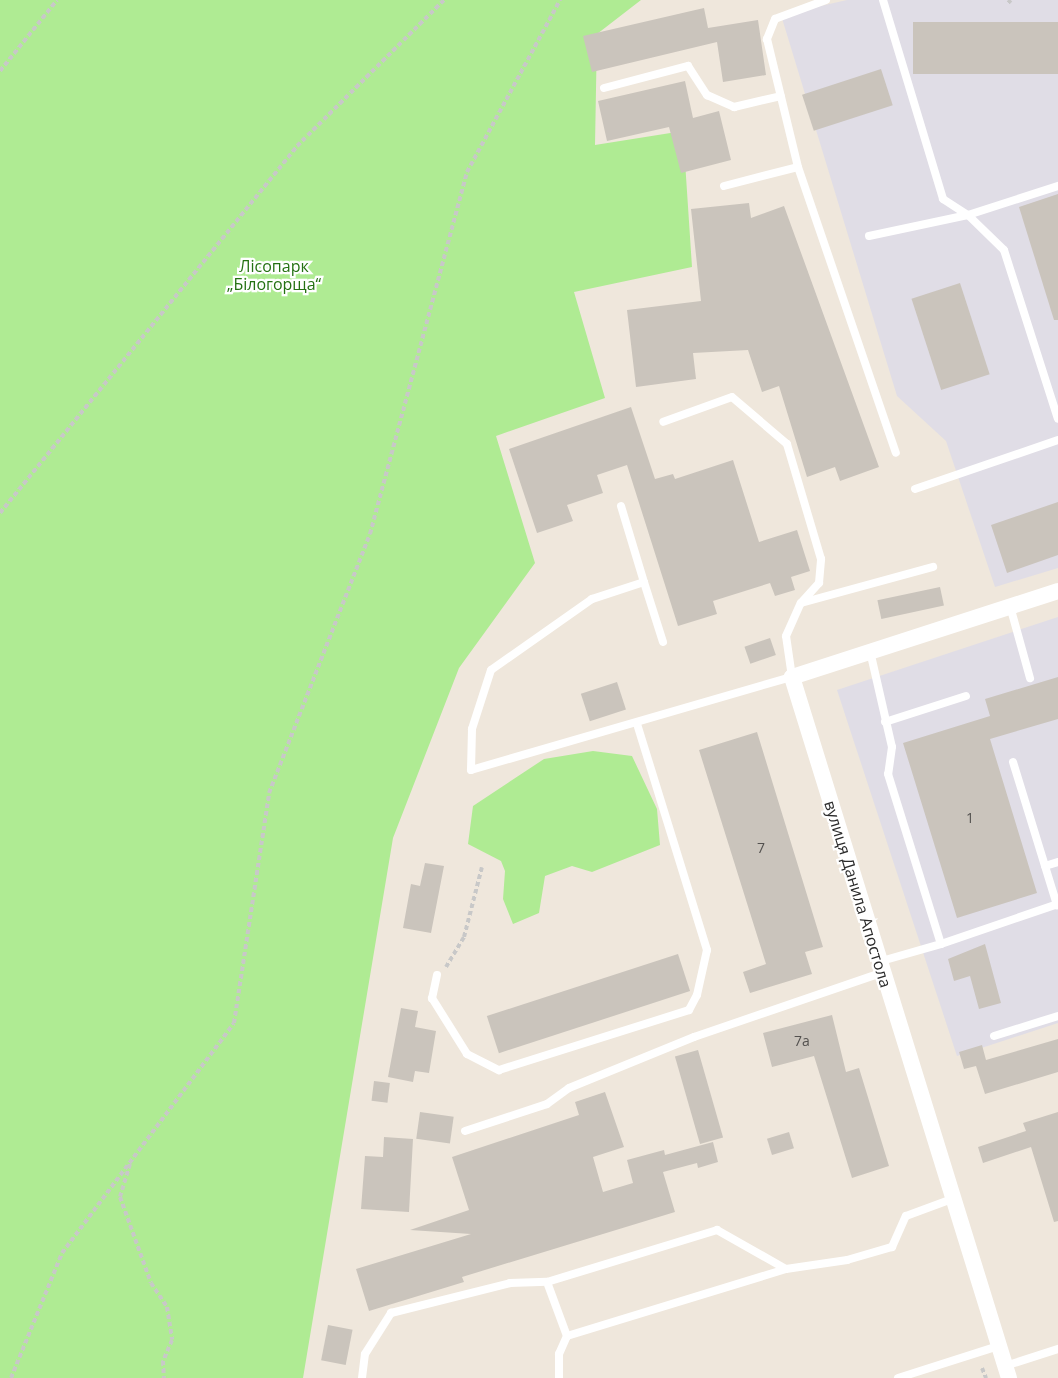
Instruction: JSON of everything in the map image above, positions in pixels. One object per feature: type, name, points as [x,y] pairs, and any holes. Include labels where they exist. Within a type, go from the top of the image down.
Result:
[{"type":"street","points":[[792,677],[1058,591]]},
{"type":"street","name":"вулиця Данила Апостола","points":[[792,677],[1007,1372]]},
{"type":"lane","points":[[826,0],[775,19],[768,28],[767,39],[798,167],[896,453]]},
{"type":"lane","points":[[883,0],[943,199],[968,215],[1004,249],[1058,419]]},
{"type":"lane","points":[[603,88],[688,66],[707,95],[734,107],[781,96]]},
{"type":"lane","points":[[724,186],[798,167]]},
{"type":"lane","points":[[869,236],[968,215],[1058,186]]},
{"type":"lane","points":[[644,582],[592,599],[491,670],[472,729],[471,770],[637,724],[792,677],[786,636],[801,603],[819,584],[821,558],[787,444],[732,397],[663,422]]},
{"type":"lane","points":[[915,489],[1058,440]]},
{"type":"lane","points":[[621,506],[663,642]]},
{"type":"lane","points":[[801,603],[933,567]]},
{"type":"lane","points":[[1010,606],[1030,678]]},
{"type":"lane","points":[[870,651],[892,747],[888,774],[941,944]]},
{"type":"lane","points":[[885,722],[966,696]]},
{"type":"lane","points":[[437,975],[432,998],[467,1054],[499,1070],[689,1010],[697,996],[707,950],[637,724]]},
{"type":"lane","points":[[465,1131],[547,1104],[569,1088],[694,1037],[941,944],[1058,904],[1013,762]]},
{"type":"lane","points":[[1045,866],[1058,862]]},
{"type":"lane","points":[[994,1036],[1058,1016]]},
{"type":"lane","points":[[567,1336],[786,1269],[847,1260],[892,1247],[906,1216],[952,1199]]},
{"type":"lane","points":[[362,1378],[365,1354],[391,1313],[510,1283],[547,1282],[717,1230],[786,1269]]},
{"type":"lane","points":[[547,1282],[567,1336],[559,1354],[559,1378]]},
{"type":"lane","points":[[897,1378],[998,1347]]},
{"type":"lane","points":[[1007,1372],[1058,1347]]},
{"type":"path","points":[[0,71],[57,0]]},
{"type":"path","points":[[0,513],[297,146],[444,0]]},
{"type":"path","points":[[11,1378],[62,1253],[234,1023],[269,793],[370,534],[467,172],[560,0]]},
{"type":"path","points":[[437,975],[464,937],[482,867]]},
{"type":"path","points":[[131,1161],[120,1197],[151,1283],[167,1307],[172,1340],[163,1361],[164,1378]]},
{"type":"path","points":[[982,1368],[986,1378]]},
{"type":"shaded area","points":[[847,0],[1058,0],[1058,568],[995,587],[946,441],[897,396],[781,15]]},
{"type":"shaded area","points":[[1058,617],[1058,1023],[957,1056],[837,690]]},
{"type":"green space","name":"Лісопарк „Білогорща“","points":[[0,0],[641,0],[597,34],[595,145],[683,131],[692,267],[574,292],[605,398],[496,436],[535,563],[459,668],[393,838],[303,1378],[0,1378]]},
{"type":"green space","points":[[593,751],[632,756],[657,809],[660,845],[592,872],[572,866],[545,876],[539,913],[513,924],[503,899],[505,871],[501,861],[468,844],[473,806],[544,759]]},
{"type":"building","points":[[704,8],[708,28],[758,20],[766,75],[723,82],[717,42],[592,72],[583,36]]},
{"type":"building","points":[[913,22],[1058,22],[1058,74],[913,74]]},
{"type":"building","points":[[881,69],[893,105],[814,131],[802,95]]},
{"type":"building","points":[[685,81],[693,118],[719,111],[731,160],[681,173],[669,127],[607,141],[598,101]]},
{"type":"building","points":[[1058,194],[1058,320],[1054,320],[1019,207]]},
{"type":"building","points":[[749,203],[751,218],[784,206],[879,467],[840,481],[835,467],[807,477],[779,386],[762,392],[748,350],[693,353],[696,379],[636,387],[627,310],[701,301],[691,209]]},
{"type":"building","points":[[960,283],[990,374],[941,390],[911,299]]},
{"type":"building","points":[[631,407],[655,479],[673,474],[675,479],[733,460],[759,542],[797,530],[810,571],[791,577],[795,590],[775,596],[770,583],[713,601],[717,614],[678,626],[627,465],[597,475],[603,493],[567,505],[573,521],[537,533],[509,449]]},
{"type":"building","points":[[1058,502],[1058,555],[1007,573],[991,525]]},
{"type":"building","points":[[940,587],[944,606],[881,619],[877,600]]},
{"type":"building","points":[[770,638],[776,655],[750,664],[744,647]]},
{"type":"building","points":[[1058,677],[1058,719],[990,739],[1037,893],[957,918],[903,743],[990,716],[985,699]]},
{"type":"building","points":[[617,682],[626,710],[590,721],[581,694]]},
{"type":"building","points":[[757,732],[823,947],[805,952],[812,974],[750,993],[743,972],[766,964],[699,750]]},
{"type":"building","points":[[425,863],[444,866],[431,933],[403,928],[411,884],[420,886]]},
{"type":"building","points":[[985,944],[1001,1003],[979,1009],[970,976],[954,981],[948,959]]},
{"type":"building","points":[[678,954],[690,991],[499,1053],[487,1016]]},
{"type":"building","points":[[401,1008],[418,1011],[415,1027],[436,1031],[429,1073],[415,1071],[413,1082],[388,1077]]},
{"type":"building","points":[[832,1015],[846,1072],[859,1068],[889,1166],[852,1178],[814,1056],[772,1067],[763,1033]]},
{"type":"building","points":[[1058,1039],[1058,1072],[985,1094],[976,1066],[964,1069],[959,1052],[982,1045],[986,1060]]},
{"type":"building","points":[[698,1050],[723,1137],[700,1144],[675,1057]]},
{"type":"building","points":[[374,1081],[390,1083],[387,1103],[372,1101]]},
{"type":"building","points":[[605,1092],[624,1147],[593,1157],[603,1192],[633,1183],[627,1160],[664,1150],[665,1155],[713,1142],[718,1162],[698,1168],[697,1163],[663,1172],[675,1212],[462,1277],[464,1282],[369,1311],[356,1269],[471,1234],[410,1230],[469,1210],[452,1157],[579,1115],[575,1102]]},
{"type":"building","points":[[420,1112],[454,1117],[450,1143],[416,1139]]},
{"type":"building","points":[[1058,1112],[1058,1221],[1054,1222],[1031,1147],[983,1163],[978,1147],[1026,1131],[1023,1123]]},
{"type":"building","points":[[789,1132],[794,1148],[772,1155],[767,1139]]},
{"type":"building","points":[[384,1137],[413,1139],[409,1212],[361,1209],[365,1156],[383,1157]]},
{"type":"building","points":[[328,1325],[353,1330],[346,1365],[321,1360]]}]
